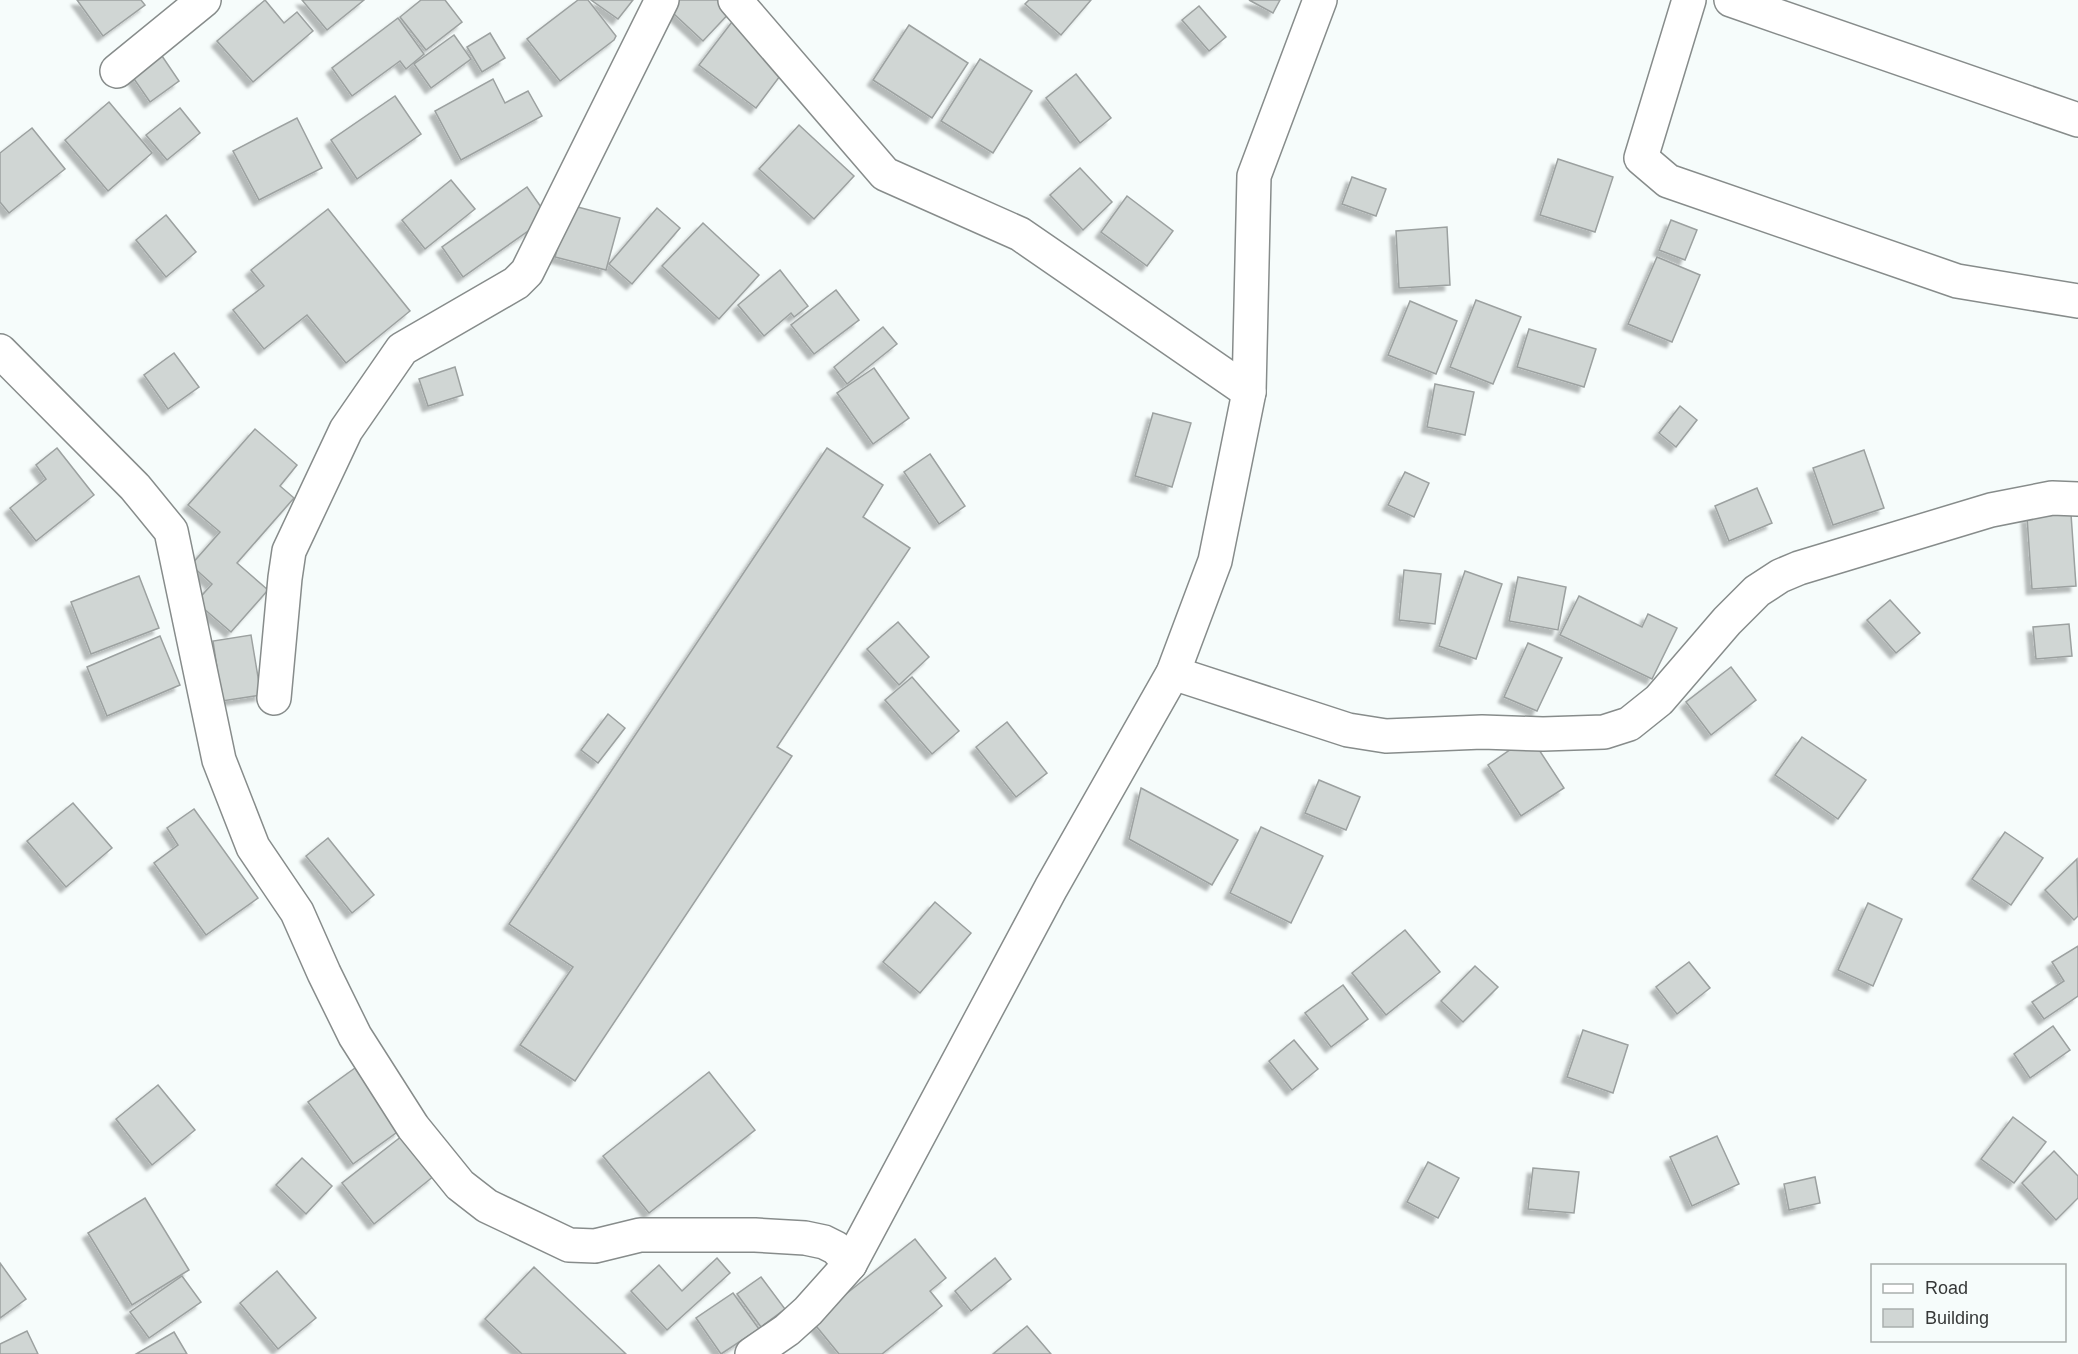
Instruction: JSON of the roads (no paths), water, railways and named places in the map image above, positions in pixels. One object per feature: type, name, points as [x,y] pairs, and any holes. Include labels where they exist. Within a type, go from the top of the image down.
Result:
[{"type":"street","points":[[117,71],[204,0]]},
{"type":"street","points":[[274,698],[289,551],[346,430],[402,349],[516,283],[527,272],[662,0]]},
{"type":"street","points":[[735,0],[885,174],[1020,234],[1249,392]]},
{"type":"street","points":[[752,1354],[787,1330],[808,1311],[850,1264],[1045,899],[1173,673],[1215,561],[1249,392],[1254,176],[1320,0]]},
{"type":"street","points":[[1689,0],[1641,158],[1668,181],[1957,281],[2078,301]]},
{"type":"street","points":[[1731,0],[2078,120]]},
{"type":"street","points":[[0,351],[135,487],[171,531],[219,760],[253,847],[297,912],[355,1036],[407,1118],[460,1185],[487,1206],[569,1245],[595,1246],[640,1235],[755,1235],[805,1238],[824,1242],[836,1248],[850,1264]]},
{"type":"street","points":[[1173,673],[1348,730],[1386,736],[1482,732],[1543,734],[1605,732],[1629,724],[1659,700],[1749,598],[1780,576],[1799,568],[1991,510],[2052,498],[2078,499]]}]
